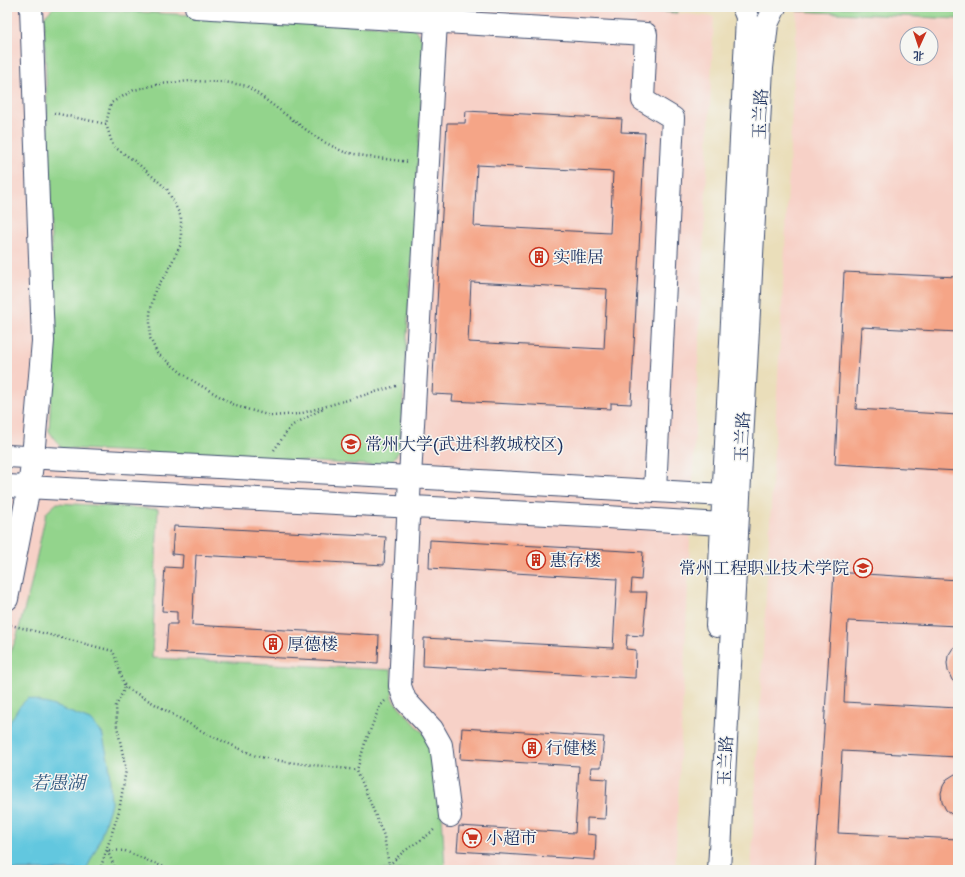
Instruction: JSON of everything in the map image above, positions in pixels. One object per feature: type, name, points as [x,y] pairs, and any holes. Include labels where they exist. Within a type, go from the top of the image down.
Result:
[{"type":"street","points":[[7,599],[29,487],[33,458],[43,341],[31,7]]},
{"type":"street","points":[[196,7],[646,34],[642,100],[673,118],[655,491]]},
{"type":"street","name":"玉兰路","points":[[724,495],[747,18],[743,7]]},
{"type":"street","name":"玉兰路","points":[[705,870],[762,68],[767,24],[775,7]]},
{"type":"street","points":[[436,22],[410,477],[400,686],[405,700],[432,729],[441,745],[450,816]]},
{"type":"street","points":[[7,456],[269,469],[724,495],[730,518],[409,507],[7,486]]},
{"type":"street","name":"玉兰路","points":[[719,870],[730,518]]},
{"type":"path","points":[[416,380],[299,414],[271,416],[236,406],[188,378],[157,353],[150,338],[150,313],[154,290],[166,274],[181,244],[181,217],[167,189],[136,162],[113,146],[106,124],[111,104],[134,90],[160,84],[190,81],[225,82],[247,86],[320,140],[344,152],[370,157],[428,164]]},
{"type":"path","points":[[35,110],[106,124]]},
{"type":"path","points":[[269,469],[273,452],[291,426],[330,405]]},
{"type":"path","points":[[7,624],[113,650],[125,687],[206,734],[256,756],[287,762],[357,770]]},
{"type":"path","points":[[388,870],[389,865],[384,836],[357,770],[365,743],[380,706],[400,686]]},
{"type":"path","points":[[100,870],[119,811],[126,770],[117,726],[116,706],[125,687]]},
{"type":"path","points":[[389,865],[402,852],[428,835],[450,816]]},
{"type":"path","points":[[107,850],[116,870]]},
{"type":"path","points":[[107,850],[125,851],[174,870]]},
{"type":"shaded area","name":"常州大学(武进科教城校区)","points":[[7,7],[586,7],[714,17],[675,870],[7,870]]},
{"type":"shaded area","name":"常州工程职业技术学院","points":[[797,11],[958,19],[958,870],[751,870]]},
{"type":"green space","points":[[54,7],[414,28],[425,43],[400,450],[388,466],[61,448],[49,431],[54,338],[44,17]]},
{"type":"green space","points":[[586,7],[676,7],[677,13]]},
{"type":"green space","points":[[798,7],[958,7],[958,19],[797,11]]},
{"type":"green space","points":[[57,503],[158,509],[152,658],[391,670],[393,700],[429,739],[441,795],[445,870],[7,870],[7,661],[16,639],[30,589],[46,513]]},
{"type":"water","name":"若愚湖","points":[[28,698],[90,720],[102,733],[109,763],[111,804],[98,845],[86,870],[7,870],[7,727],[19,707]]},
{"type":"building","name":"实唯居","points":[[466,111],[622,119],[621,132],[645,133],[631,404],[611,403],[611,409],[452,401],[453,395],[432,394],[447,123],[465,123]],"holes":[[[477,165],[613,172],[610,233],[474,226]],[[471,282],[607,289],[604,349],[468,342]]]},
{"type":"building","points":[[844,272],[958,277],[958,332],[861,327],[856,409],[958,415],[958,471],[835,464]]},
{"type":"building","points":[[174,526],[386,537],[384,565],[196,555],[192,625],[379,635],[378,663],[166,652],[168,624],[177,624],[177,612],[162,611],[165,567],[182,568],[183,555],[172,554]]},
{"type":"building","points":[[430,540],[643,552],[641,580],[632,579],[631,592],[647,592],[643,636],[627,635],[626,649],[636,650],[635,678],[423,666],[424,638],[613,648],[617,579],[429,568]]},
{"type":"building","points":[[834,572],[958,580],[958,626],[848,621],[844,702],[958,708],[958,757],[842,751],[838,833],[958,839],[958,870],[815,870]]},
{"type":"building","points":[[958,646],[958,685],[952,680],[948,671],[947,663],[948,656],[953,648]]},
{"type":"building","points":[[462,728],[604,737],[601,767],[591,767],[590,778],[607,779],[605,819],[587,818],[587,834],[596,835],[595,860],[457,851],[459,826],[575,833],[579,766],[460,759]]},
{"type":"building","points":[[955,774],[958,774],[958,817],[946,810],[942,802],[941,793],[947,779]]},
{"type":"place","name":"实唯居","points":[[539,257]]},
{"type":"place","name":"常州大学(武进科教城校区)","points":[[351,444]]},
{"type":"place","name":"惠存楼","points":[[536,560]]},
{"type":"place","name":"常州工程职业技术学院","points":[[863,568]]},
{"type":"place","name":"厚德楼","points":[[273,644]]},
{"type":"place","name":"行健楼","points":[[532,748]]},
{"type":"place","name":"小超市","points":[[472,838]]}]
